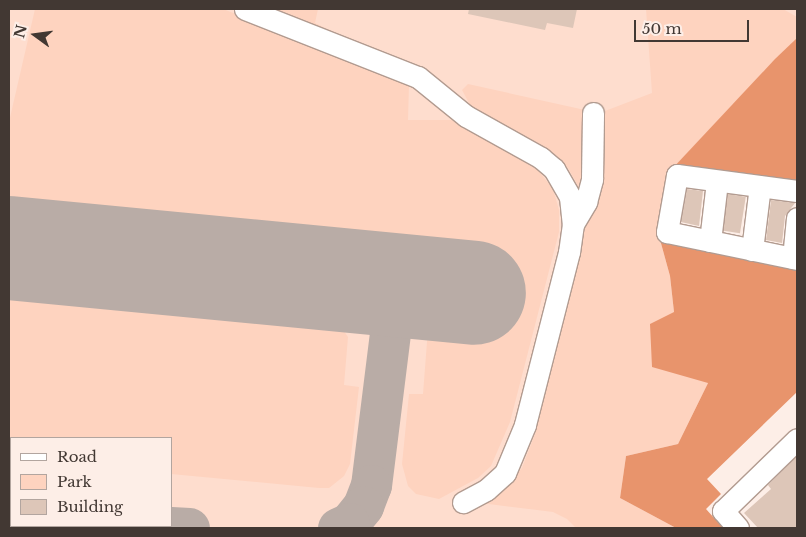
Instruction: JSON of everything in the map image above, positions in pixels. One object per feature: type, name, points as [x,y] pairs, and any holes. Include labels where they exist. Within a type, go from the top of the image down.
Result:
[{"type":"lane","points":[[246,9],[418,77],[466,116],[541,158],[554,169],[570,197],[573,224],[567,261],[525,425],[505,473],[486,490],[463,502]]},
{"type":"lane","points":[[573,224],[586,202],[592,179],[593,113]]},
{"type":"lane","points":[[797,191],[677,175],[667,232],[795,258],[797,218]]},
{"type":"lane","points":[[710,241],[717,180]]},
{"type":"lane","points":[[752,250],[760,186]]},
{"type":"lane","points":[[738,528],[723,511],[797,439]]},
{"type":"shaded area","points":[[9,9],[797,9],[797,38],[671,170],[614,528],[9,528]]},
{"type":"shaded area","points":[[797,38],[797,186],[671,170],[775,59]]},
{"type":"shaded area","points":[[659,236],[797,265],[797,392],[707,479],[721,494],[706,509],[723,528],[676,528],[620,498],[626,456],[678,444],[708,383],[652,367],[650,324],[674,312],[670,276]]},
{"type":"green space","points":[[35,9],[223,9],[400,78],[409,85],[408,120],[452,120],[538,170],[553,189],[559,210],[559,232],[510,422],[491,466],[478,478],[439,499],[416,494],[408,486],[402,464],[409,394],[423,394],[428,329],[471,334],[477,253],[9,204],[9,122]]},
{"type":"green space","points":[[269,9],[318,9],[315,23],[352,41]]},
{"type":"green space","points":[[646,9],[783,9],[797,17],[797,38],[671,170],[659,236],[670,276],[674,312],[708,383],[678,444],[626,456],[620,498],[676,528],[576,528],[567,519],[553,512],[481,503],[504,489],[522,468],[535,434],[580,254],[605,111],[652,93]]},
{"type":"green space","points":[[468,84],[585,110],[583,184],[578,186],[568,168],[549,150],[483,116],[470,105],[462,90]]},
{"type":"green space","points":[[9,289],[321,318],[339,324],[348,337],[344,385],[359,387],[350,464],[344,476],[329,488],[172,474],[172,437],[10,437],[9,459]]},
{"type":"building","points":[[469,9],[577,9],[573,28],[547,23],[545,30],[468,14]]},
{"type":"building","points":[[687,189],[703,191],[699,226],[681,222]]},
{"type":"building","points":[[728,194],[746,197],[740,233],[722,231]]},
{"type":"building","points":[[771,200],[795,203],[785,216],[782,243],[766,240]]},
{"type":"building","points":[[797,456],[797,528],[758,528],[744,513],[771,489],[768,485]]},
{"type":"taxiway","points":[[9,245],[30,250]]},
{"type":"taxiway","points":[[318,277],[350,283],[371,292],[385,307],[391,325],[371,485],[363,506],[349,523],[338,528]]},
{"type":"taxiway","points":[[171,527],[189,528]]},
{"type":"runway","points":[[9,248],[474,293]]}]
